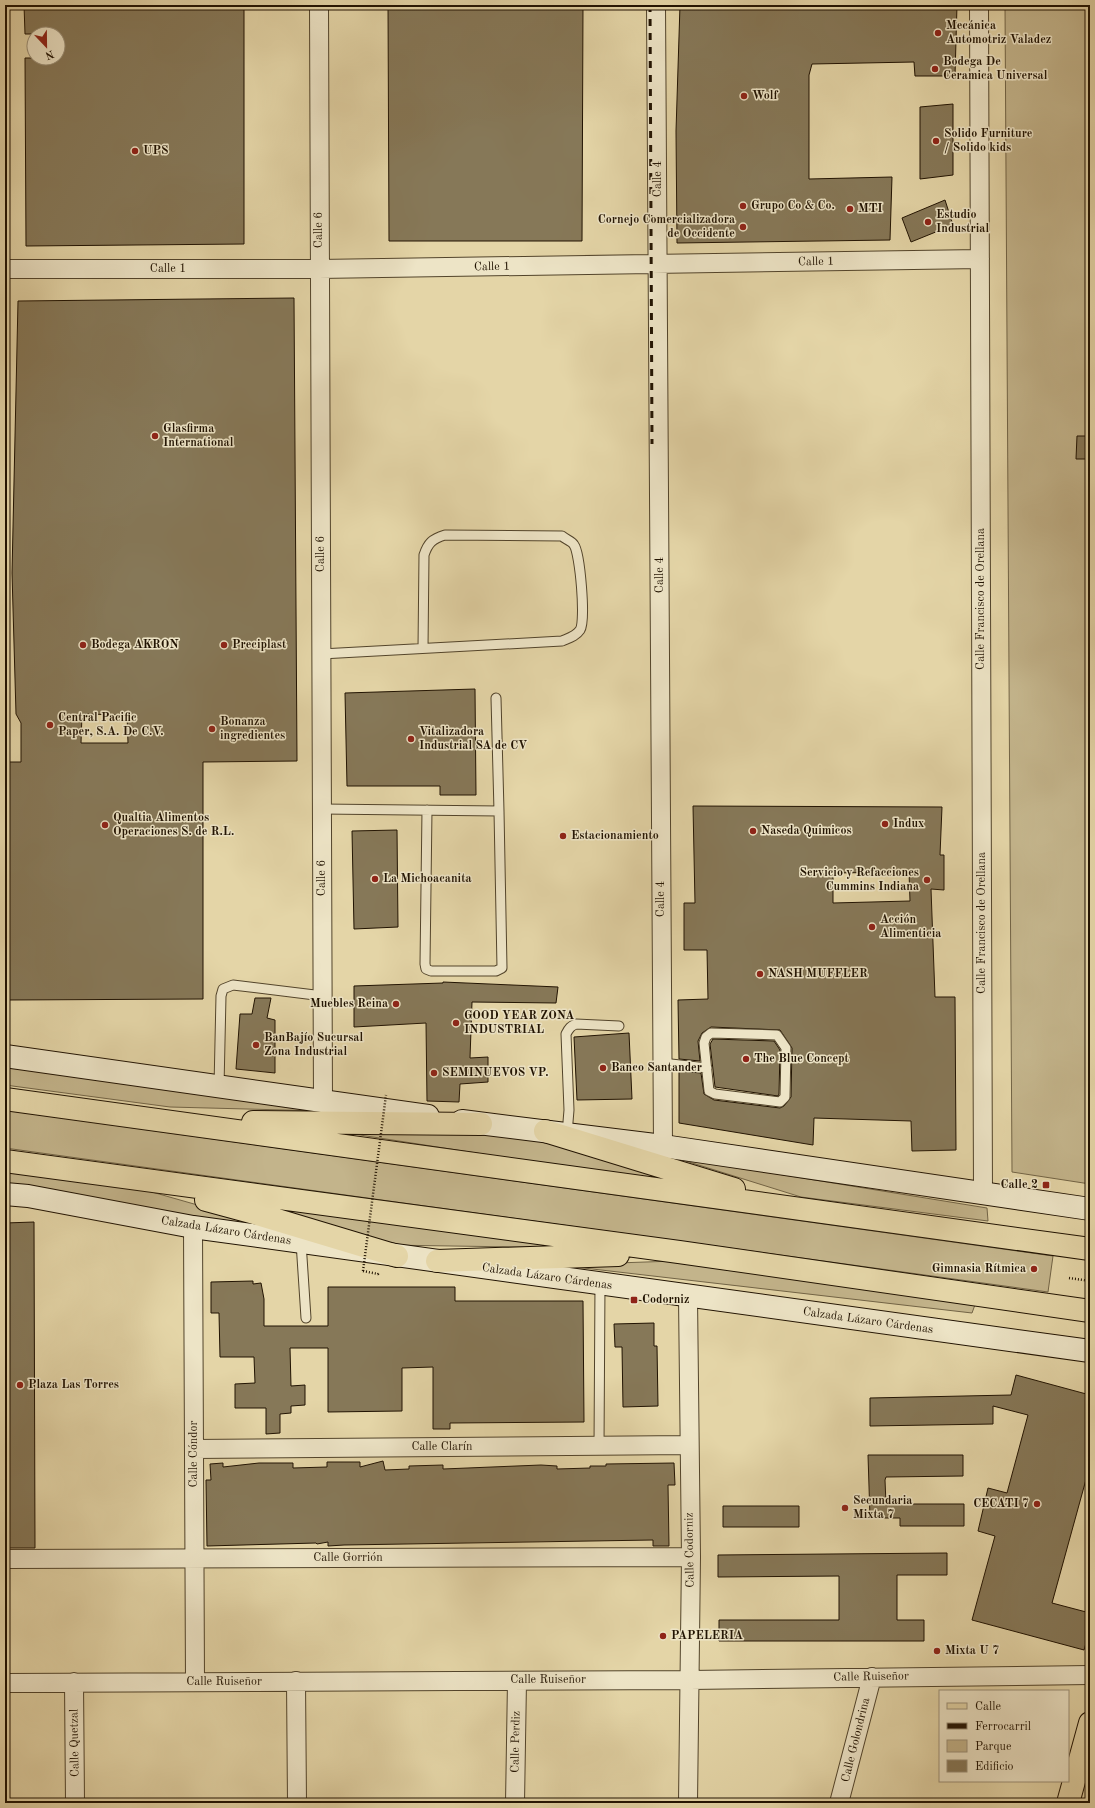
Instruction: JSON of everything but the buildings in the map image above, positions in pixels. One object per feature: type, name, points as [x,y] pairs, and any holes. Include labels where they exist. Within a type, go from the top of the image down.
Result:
[{"type":"main road","points":[[5,1056],[482,1124],[663,1146],[1090,1208]]},
{"type":"main road","points":[[5,1099],[1090,1249]]},
{"type":"main road","points":[[171,1122],[482,1124]]},
{"type":"main road","points":[[545,1131],[798,1209]]},
{"type":"main road","points":[[5,1161],[679,1252],[1090,1311]]},
{"type":"main road","points":[[102,1174],[254,1212],[397,1256]]},
{"type":"main road","name":"Calzada Lázaro Cárdenas","points":[[5,1194],[28,1196],[193,1227],[688,1297],[1090,1351]]},
{"type":"main road","points":[[437,1261],[679,1252]]},
{"type":"main road","points":[[1068,1803],[1090,1724]]},
{"type":"street","name":"Calle 6","points":[[319,5],[324,1102]]},
{"type":"street","name":"Calle 4","points":[[656,5],[663,1146]]},
{"type":"street","name":"Calle Francisco de Orellana","points":[[979,5],[983,1192]]},
{"type":"street","name":"Calle 1","points":[[5,268],[320,269],[980,259]]},
{"type":"street","name":"Calle Cóndor","points":[[193,1227],[195,1682]]},
{"type":"street","name":"Calle Codorniz","points":[[688,1297],[691,1557],[688,1803]]},
{"type":"street","name":"Calle Clarín","points":[[194,1449],[689,1445]]},
{"type":"street","name":"Calle Gorrión","points":[[5,1559],[691,1557]]},
{"type":"street","name":"Calle Ruiseñor","points":[[5,1682],[690,1680],[1090,1675]]},
{"type":"street","name":"Calle Golondrina","points":[[839,1803],[872,1677]]},
{"type":"street","name":"Calle Perdiz","points":[[515,1803],[517,1680]]},
{"type":"street","points":[[296,1681],[297,1803]]},
{"type":"street","name":"Calle Quetzal","points":[[74,1682],[75,1803]]},
{"type":"lane","points":[[321,654],[562,641],[574,636],[581,629],[583,617],[578,554],[574,544],[562,536],[445,535],[434,538],[427,546],[424,555],[423,648]]},
{"type":"lane","points":[[427,810],[424,964],[426,969],[431,971],[496,971],[502,968],[496,698]]},
{"type":"lane","points":[[322,809],[499,811]]},
{"type":"lane","points":[[219,1087],[221,996],[223,989],[233,985],[323,996]]},
{"type":"lane","points":[[567,1134],[569,1110],[566,1034],[571,1026],[581,1024],[620,1026]]},
{"type":"lane","points":[[711,1033],[777,1035],[786,1048],[785,1097],[780,1102],[715,1094],[709,1091],[707,1068],[704,1043],[706,1037],[711,1033]]},
{"type":"lane","points":[[662,1063],[707,1068]]},
{"type":"lane","points":[[301,1242],[306,1318]]},
{"type":"lane","points":[[599,1446],[600,1284]]},
{"type":"path","points":[[378,1274],[363,1271],[386,1095]]},
{"type":"path","points":[[1069,1278],[1090,1281]]},
{"type":"green space","points":[[1005,5],[1090,5],[1090,1184],[1012,1172]]},
{"type":"green space","points":[[5,1064],[323,1111],[170,1107],[5,1085]]},
{"type":"green space","points":[[5,1110],[1053,1256],[1048,1292],[5,1148]]},
{"type":"green space","points":[[302,1126],[485,1132],[537,1137],[689,1186]]},
{"type":"green space","points":[[673,1157],[987,1208],[988,1221],[801,1197]]},
{"type":"green space","points":[[5,1167],[110,1180],[285,1230],[5,1187]]},
{"type":"green space","points":[[222,1196],[583,1248],[386,1245]]},
{"type":"green space","points":[[675,1261],[976,1302],[972,1313],[558,1265]]},
{"type":"railway","points":[[650,5],[652,444]]},
{"type":"place","name":"Mecánica Automotriz Valadez","points":[[938,33]]},
{"type":"place","name":"Bodega De Ceramica Universal","points":[[935,69]]},
{"type":"place","name":"Wolf","points":[[744,96]]},
{"type":"place","name":"Solido Furniture / Solido kids","points":[[936,141]]},
{"type":"place","name":"UPS","points":[[135,151]]},
{"type":"place","name":"Grupo Co & Co.","points":[[743,206]]},
{"type":"place","name":"MTI","points":[[850,209]]},
{"type":"place","name":"Estudio Industrial","points":[[928,222]]},
{"type":"place","name":"Cornejo Comercializadora de Occidente","points":[[743,227]]},
{"type":"place","name":"Glasfirma International","points":[[155,436]]},
{"type":"place","name":"Bodega AKRON","points":[[83,645]]},
{"type":"place","name":"Preciplast","points":[[224,645]]},
{"type":"place","name":"Central Pacific Paper, S.A. De C.V.","points":[[50,725]]},
{"type":"place","name":"Bonanza ingredientes","points":[[212,729]]},
{"type":"place","name":"Vitalizadora Industrial SA de CV","points":[[411,739]]},
{"type":"place","name":"Indux","points":[[885,824]]},
{"type":"place","name":"Qualtia Alimentos Operaciones S. de R.L.","points":[[105,825]]},
{"type":"place","name":"Naseda Quimicos","points":[[753,831]]},
{"type":"place","name":"Estacionamiento","points":[[563,836]]},
{"type":"place","name":"La Michoacanita","points":[[375,879]]},
{"type":"place","name":"Servicio y Refacciones Cummins Indiana","points":[[927,880]]},
{"type":"place","name":"Acción Alimenticia","points":[[872,927]]},
{"type":"place","name":"NASH MUFFLER","points":[[760,974]]},
{"type":"place","name":"Muebles Reina","points":[[396,1004]]},
{"type":"place","name":"GOOD YEAR ZONA INDUSTRIAL","points":[[456,1023]]},
{"type":"place","name":"BanBajío Sucursal Zona Industrial","points":[[256,1045]]},
{"type":"place","name":"The Blue Concept","points":[[746,1059]]},
{"type":"place","name":"Banco Santander","points":[[603,1068]]},
{"type":"place","name":"SEMINUEVOS VP.","points":[[434,1073]]},
{"type":"place","name":"Calle 2","points":[[1046,1185]]},
{"type":"place","name":"Gimnasia Rítmica","points":[[1034,1269]]},
{"type":"place","name":"Codorniz","points":[[634,1300]]},
{"type":"place","name":"Plaza Las Torres","points":[[20,1385]]},
{"type":"place","name":"CECATI 7","points":[[1037,1504]]},
{"type":"place","name":"Secundaria Mixta 7","points":[[845,1508]]},
{"type":"place","name":"PAPELERIA","points":[[663,1636]]},
{"type":"place","name":"Mixta U 7","points":[[937,1651]]}]
